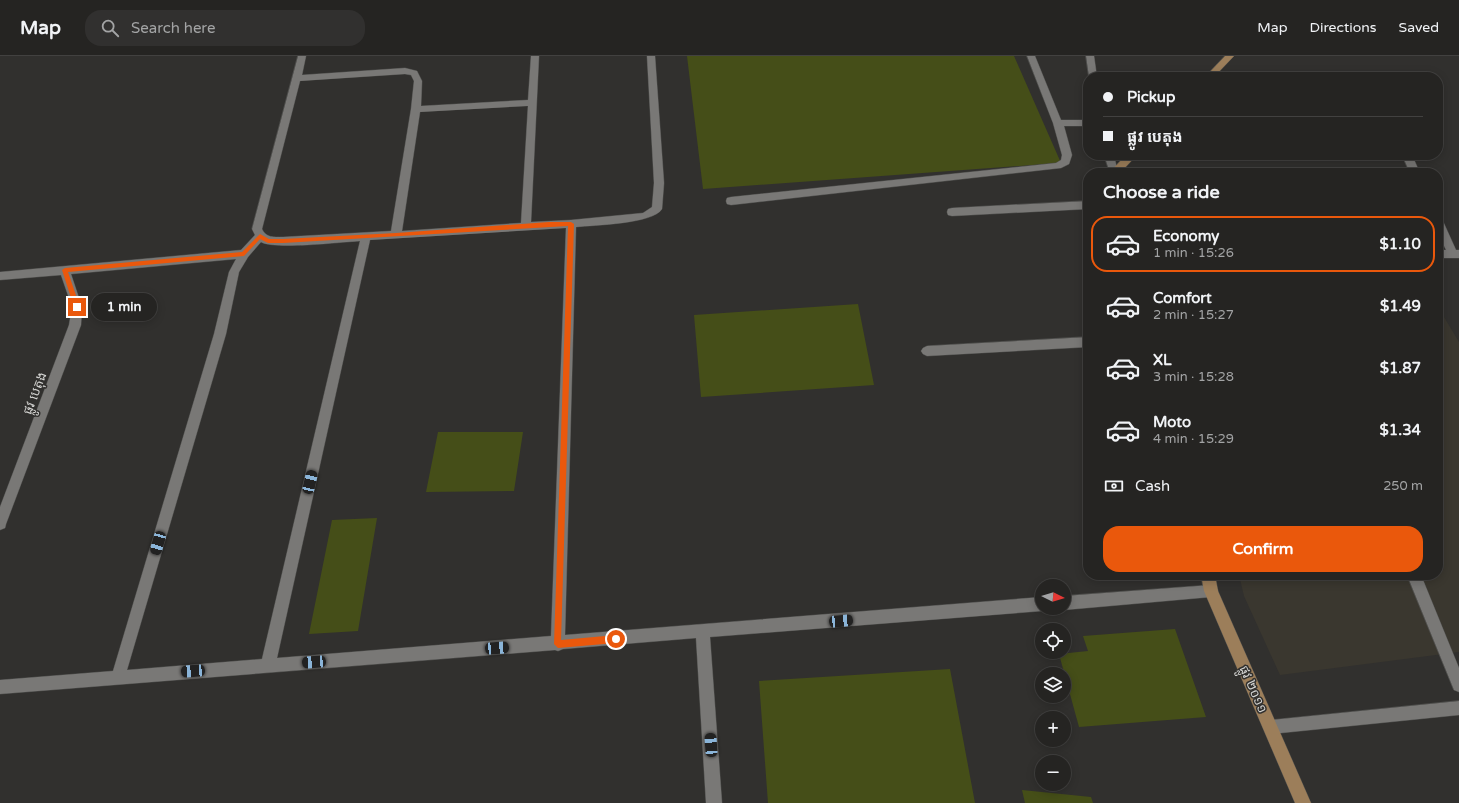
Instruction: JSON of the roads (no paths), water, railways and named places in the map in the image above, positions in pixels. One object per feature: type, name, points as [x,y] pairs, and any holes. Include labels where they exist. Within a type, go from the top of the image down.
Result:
[{"type":"main road","points":[[1214,72],[1230,56]]},
{"type":"main road","points":[[1119,168],[1127,160]]},
{"type":"main road","name":"ផ្លូវ ២០១១","points":[[1209,580],[1211,591],[1303,803]]},
{"type":"street","points":[[302,56],[257,229],[260,236],[268,241],[571,224],[645,216],[657,209],[659,183],[651,56]]},
{"type":"street","points":[[526,226],[535,56]]},
{"type":"street","points":[[731,201],[1058,166],[1066,162],[1067,155],[1058,123],[1031,56]]},
{"type":"street","points":[[1090,56],[1092,72]]},
{"type":"street","points":[[296,78],[404,71],[414,73],[418,81],[416,110],[396,235]]},
{"type":"street","points":[[416,110],[533,103]]},
{"type":"street","points":[[1058,123],[1083,123]]},
{"type":"street","points":[[952,212],[1083,205]]},
{"type":"street","points":[[558,644],[571,224]]},
{"type":"street","points":[[1443,231],[1456,254],[1443,254]]},
{"type":"street","points":[[118,677],[220,334],[234,272],[244,254],[260,236]]},
{"type":"street","points":[[268,665],[366,236]]},
{"type":"street","points":[[0,276],[244,254]]},
{"type":"street","name":"ផ្លូវ បេតុង","points":[[0,524],[75,325],[77,307],[65,270]]},
{"type":"street","points":[[927,351],[1083,342]]},
{"type":"street","points":[[1416,580],[1459,684]]},
{"type":"street","points":[[1071,602],[1211,591]]},
{"type":"street","points":[[0,687],[268,665],[558,644],[1035,605]]},
{"type":"street","points":[[703,632],[714,803]]},
{"type":"street","points":[[1271,727],[1459,708]]}]
